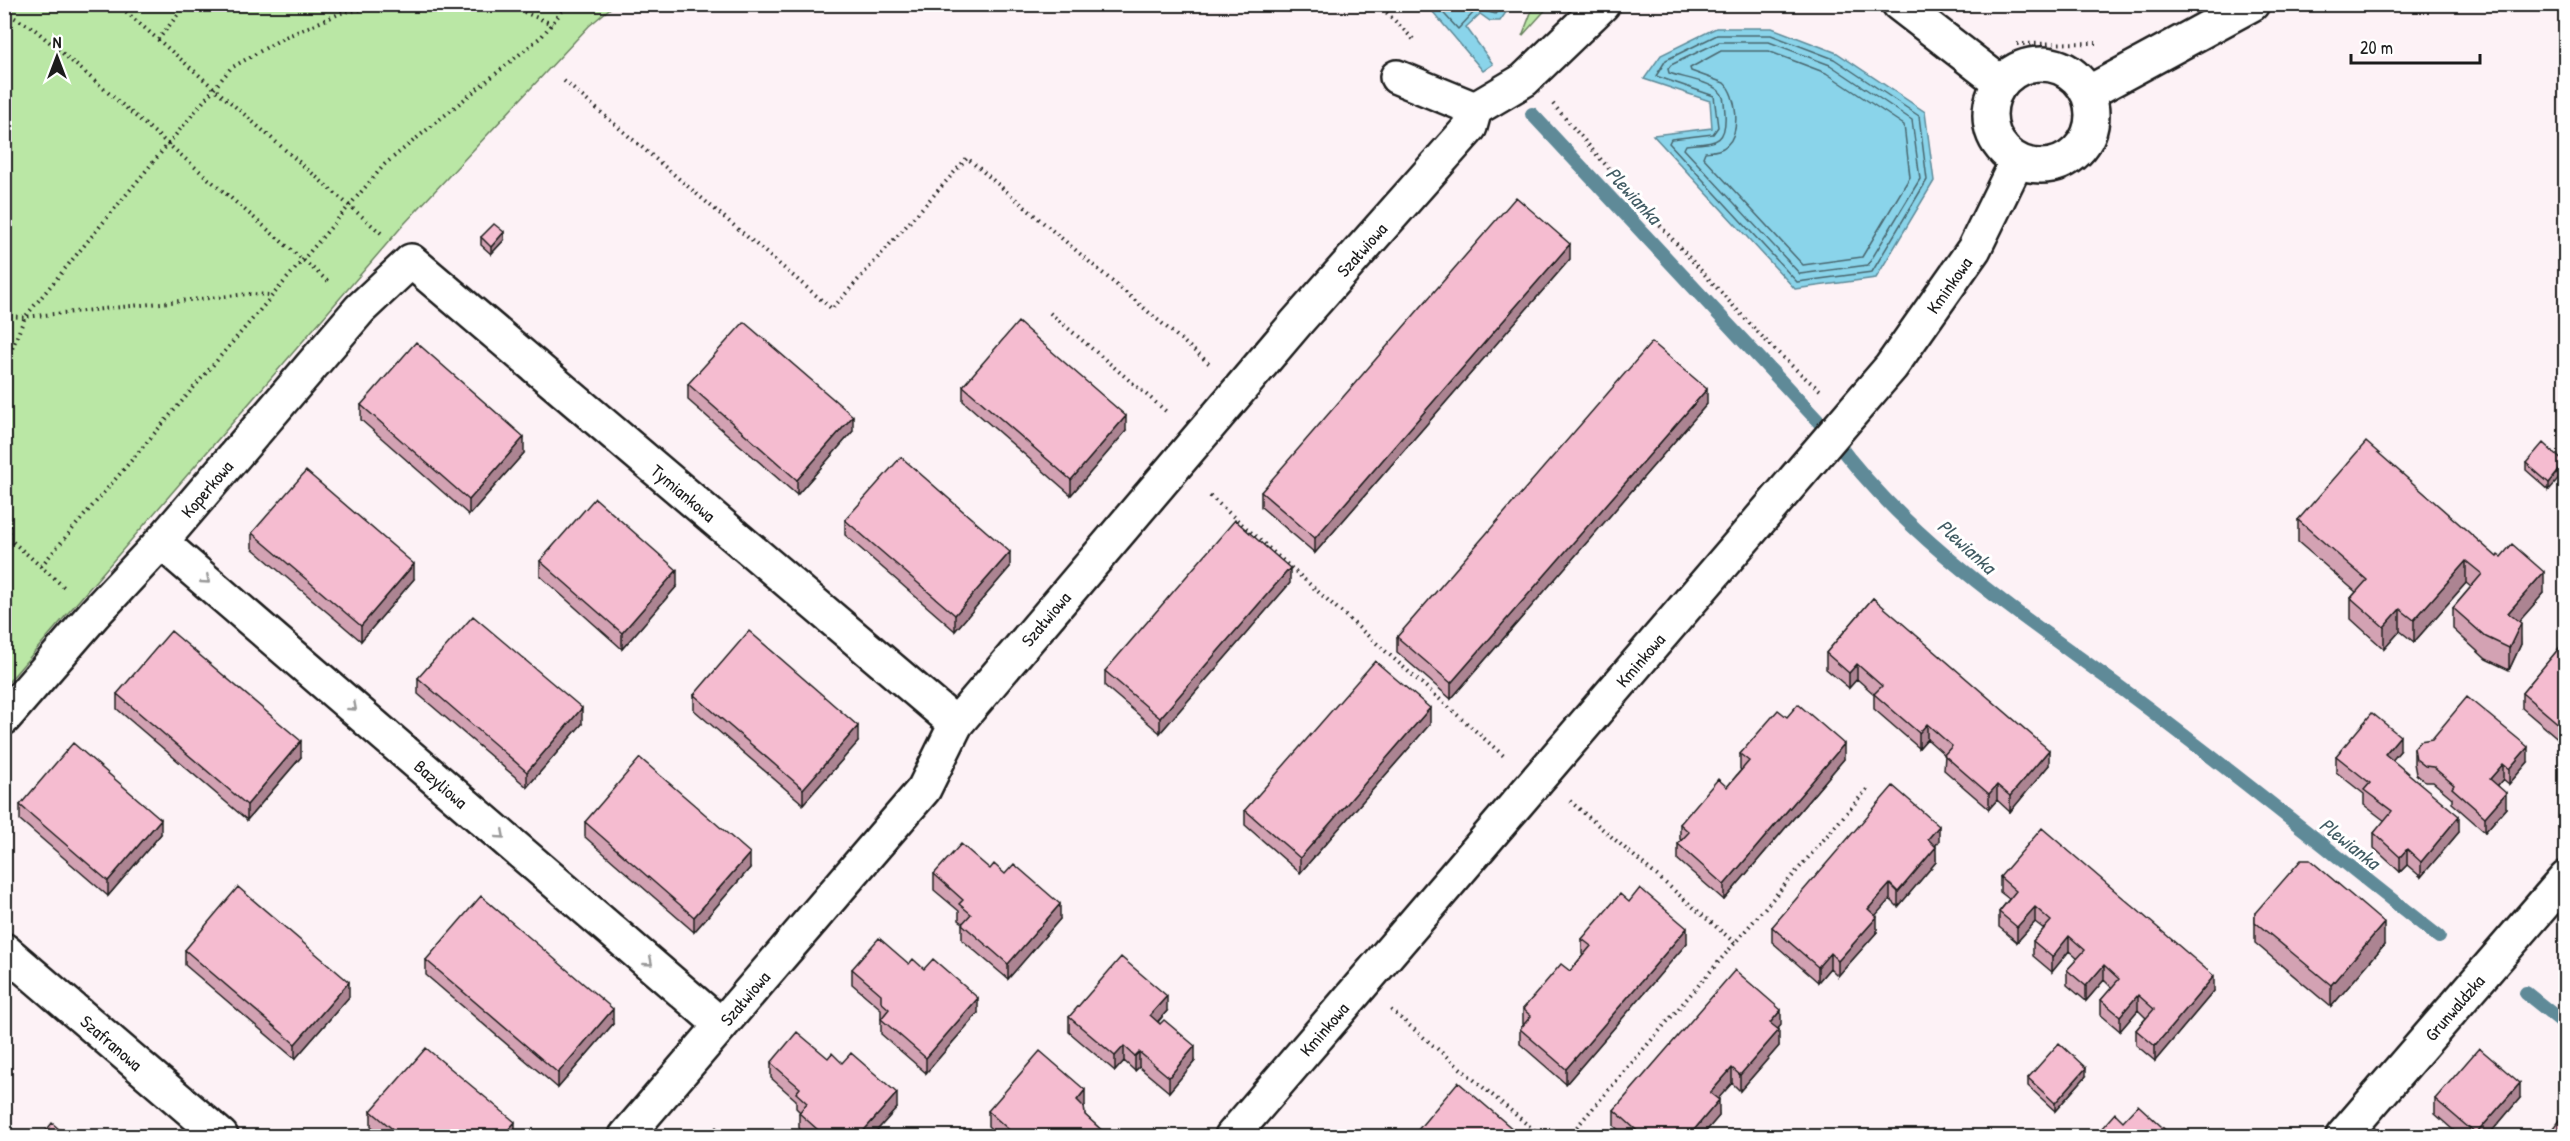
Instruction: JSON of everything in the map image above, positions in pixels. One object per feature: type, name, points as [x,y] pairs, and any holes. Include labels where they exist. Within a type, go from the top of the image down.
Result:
[{"type":"street","points":[[1397,77],[1475,109],[1524,80],[1603,4]]},
{"type":"street","points":[[1899,4],[2001,83]]},
{"type":"street","points":[[2088,93],[2252,4]]},
{"type":"street","points":[[2047,63],[2064,68],[2078,78],[2088,93],[2092,114],[2089,134],[2072,156],[2045,166],[2017,161],[2003,149],[1993,134],[1989,116],[1992,99],[2001,83],[2013,71],[2030,64],[2047,63]]},
{"type":"street","name":"Szałwiowa","points":[[626,1137],[924,789],[956,724],[1240,389],[1470,127],[1475,109]]},
{"type":"street","name":"Kminkowa","points":[[1232,1137],[1891,367],[1974,249],[2017,161]]},
{"type":"street","name":"Koperkowa","points":[[4,718],[94,614],[161,542],[360,309],[411,261]]},
{"type":"street","name":"Tymiankowa","points":[[411,261],[956,724]]},
{"type":"street","name":"Bazyliowa","points":[[161,542],[721,1025]]},
{"type":"street","name":"Grunwaldzka","points":[[2343,1137],[2565,878]]},
{"type":"street","name":"Szafranowa","points":[[4,950],[221,1137]]},
{"type":"path","points":[[117,4],[350,204],[411,261]]},
{"type":"path","points":[[158,40],[186,4]]},
{"type":"path","points":[[4,377],[9,356],[25,317],[231,68],[283,38],[341,13],[390,4]]},
{"type":"path","points":[[483,4],[517,9],[552,24]]},
{"type":"path","points":[[41,566],[385,164],[542,36],[568,4]]},
{"type":"path","points":[[4,12],[33,28],[360,309]]},
{"type":"path","points":[[2010,45],[2100,43]]},
{"type":"path","points":[[1524,80],[1546,96],[1600,160],[1800,375],[1826,395]]},
{"type":"path","points":[[564,81],[832,309],[967,158],[1240,389]]},
{"type":"path","points":[[4,316],[25,317],[248,294],[272,295]]},
{"type":"path","points":[[1050,313],[1198,438]]},
{"type":"path","points":[[4,496],[10,523],[9,538]]},
{"type":"path","points":[[1210,496],[1508,759]]},
{"type":"path","points":[[4,534],[94,614]]},
{"type":"path","points":[[1542,777],[1735,943]]},
{"type":"path","points":[[1569,1137],[1868,788]]},
{"type":"path","points":[[1362,986],[1541,1137]]},
{"type":"green space","points":[[5,4],[614,5],[589,26],[404,224],[5,686]]},
{"type":"green space","points":[[1534,5],[1550,5],[1522,36]]},
{"type":"water","points":[[1427,5],[1511,5],[1500,21],[1490,21],[1480,14],[1466,27],[1493,64],[1483,71]]},
{"type":"water","points":[[1716,28],[1772,28],[1837,53],[1925,112],[1934,181],[1876,278],[1795,289],[1653,135],[1712,128],[1710,101],[1644,79],[1661,55]]},
{"type":"building","points":[[1516,197],[1570,244],[1315,538],[1261,492]]},
{"type":"building","points":[[494,224],[504,232],[491,247],[481,237]]},
{"type":"building","points":[[744,322],[853,416],[797,480],[688,384]]},
{"type":"building","points":[[1018,322],[1126,416],[1071,480],[963,386]]},
{"type":"building","points":[[416,342],[524,437],[469,500],[361,405]]},
{"type":"building","points":[[1652,342],[1707,389],[1451,683],[1397,637]]},
{"type":"building","points":[[2366,442],[2497,557],[2498,555],[2501,557],[2512,544],[2544,572],[2508,613],[2521,623],[2509,648],[2486,637],[2453,608],[2482,574],[2466,561],[2414,620],[2400,609],[2384,627],[2351,598],[2367,580],[2298,520]]},
{"type":"building","points":[[2543,443],[2565,463],[2549,483],[2526,463]]},
{"type":"building","points":[[901,457],[1010,552],[955,615],[845,520]]},
{"type":"building","points":[[306,471],[414,564],[361,626],[252,533]]},
{"type":"building","points":[[595,498],[677,570],[622,633],[540,561]]},
{"type":"building","points":[[1235,520],[1290,568],[1160,718],[1105,671]]},
{"type":"building","points":[[1873,598],[2049,750],[2010,796],[1997,785],[1989,794],[1944,755],[1952,746],[1927,724],[1919,733],[1874,694],[1882,686],[1857,664],[1849,673],[1826,653]]},
{"type":"building","points":[[473,616],[582,708],[527,772],[418,678]]},
{"type":"building","points":[[171,631],[301,741],[247,805],[117,694]]},
{"type":"building","points":[[749,631],[858,726],[803,789],[694,695]]},
{"type":"building","points":[[2565,641],[2565,721],[2561,726],[2522,693]]},
{"type":"building","points":[[1375,661],[1430,708],[1300,858],[1245,810]]},
{"type":"building","points":[[2467,697],[2528,747],[2509,769],[2503,764],[2490,779],[2506,793],[2485,817],[2452,788],[2454,785],[2433,767],[2425,766],[2416,759],[2414,748],[2420,741],[2432,739]]},
{"type":"building","points":[[1798,704],[1844,744],[1724,885],[1678,844],[1689,832],[1680,824],[1718,779],[1727,787],[1749,761],[1740,754],[1778,710],[1787,717]]},
{"type":"building","points":[[2372,713],[2400,736],[2385,754],[2459,816],[2421,862],[2407,849],[2400,857],[2374,833],[2392,811],[2364,790],[2370,783],[2336,756]]},
{"type":"building","points":[[73,743],[161,819],[108,881],[20,805]]},
{"type":"building","points":[[640,758],[750,853],[694,917],[585,822]]},
{"type":"building","points":[[1893,786],[1939,826],[1928,839],[1936,847],[1898,892],[1890,884],[1868,909],[1877,917],[1838,961],[1830,953],[1818,967],[1772,927]]},
{"type":"building","points":[[2042,828],[2214,976],[2155,1046],[2136,1030],[2154,1009],[2138,995],[2120,1016],[2101,1000],[2119,979],[2104,965],[2086,986],[2067,970],[2085,950],[2069,936],[2052,957],[2033,941],[2051,921],[2035,907],[2017,927],[1999,912],[2016,891],[2000,877]]},
{"type":"building","points":[[961,844],[990,869],[994,864],[1005,874],[1014,864],[1060,904],[1008,964],[962,924],[971,914],[959,904],[963,900],[934,874]]},
{"type":"building","points":[[2301,860],[2310,860],[2384,923],[2331,985],[2255,922],[2255,913]]},
{"type":"building","points":[[238,887],[349,982],[295,1044],[185,950]]},
{"type":"building","points":[[1640,888],[1687,928],[1566,1069],[1520,1029],[1531,1016],[1523,1009],[1561,964],[1570,971],[1591,946],[1582,939],[1620,894],[1629,902]]},
{"type":"building","points":[[481,896],[613,1009],[558,1073],[426,960]]},
{"type":"building","points":[[879,938],[909,964],[913,959],[924,969],[933,959],[978,998],[926,1058],[881,1019],[889,1009],[881,1002],[881,994],[852,969]]},
{"type":"building","points":[[1121,957],[1167,996],[1150,1015],[1160,1024],[1164,1020],[1195,1046],[1169,1077],[1139,1052],[1135,1056],[1124,1046],[1115,1056],[1069,1017]]},
{"type":"building","points":[[1735,970],[1781,1010],[1770,1023],[1779,1030],[1740,1075],[1732,1068],[1710,1093],[1719,1100],[1688,1137],[1644,1137],[1614,1110]]},
{"type":"building","points":[[797,1032],[828,1058],[832,1053],[842,1063],[851,1053],[897,1093],[858,1137],[826,1137],[799,1113],[807,1103],[796,1093],[800,1088],[771,1063]]},
{"type":"building","points":[[2059,1043],[2086,1068],[2055,1103],[2028,1078]]},
{"type":"building","points":[[426,1048],[515,1122],[502,1137],[402,1137],[371,1111]]},
{"type":"building","points":[[2479,1048],[2520,1083],[2476,1134],[2435,1099]]},
{"type":"building","points":[[1040,1051],[1085,1090],[1077,1100],[1084,1107],[1085,1115],[1109,1137],[1017,1137],[988,1111]]},
{"type":"building","points":[[1458,1082],[1522,1137],[1412,1137]]},
{"type":"building","points":[[2138,1105],[2173,1137],[2094,1137],[2115,1113],[2123,1121]]},
{"type":"building","points":[[2560,1119],[2565,1124],[2565,1137],[2546,1137]]},
{"type":"building","points":[[52,1123],[68,1137],[41,1137]]},
{"type":"building","points":[[716,1127],[728,1137],[708,1137]]},
{"type":"building","points":[[1943,1128],[1952,1137],[1935,1137]]},
{"type":"waterway","name":"Plewianka","points":[[1532,114],[1832,436],[1862,474],[1932,544],[2009,606],[2207,753],[2439,937]]},
{"type":"waterway","name":"Plewianka","points":[[2526,993],[2566,1025]]}]
